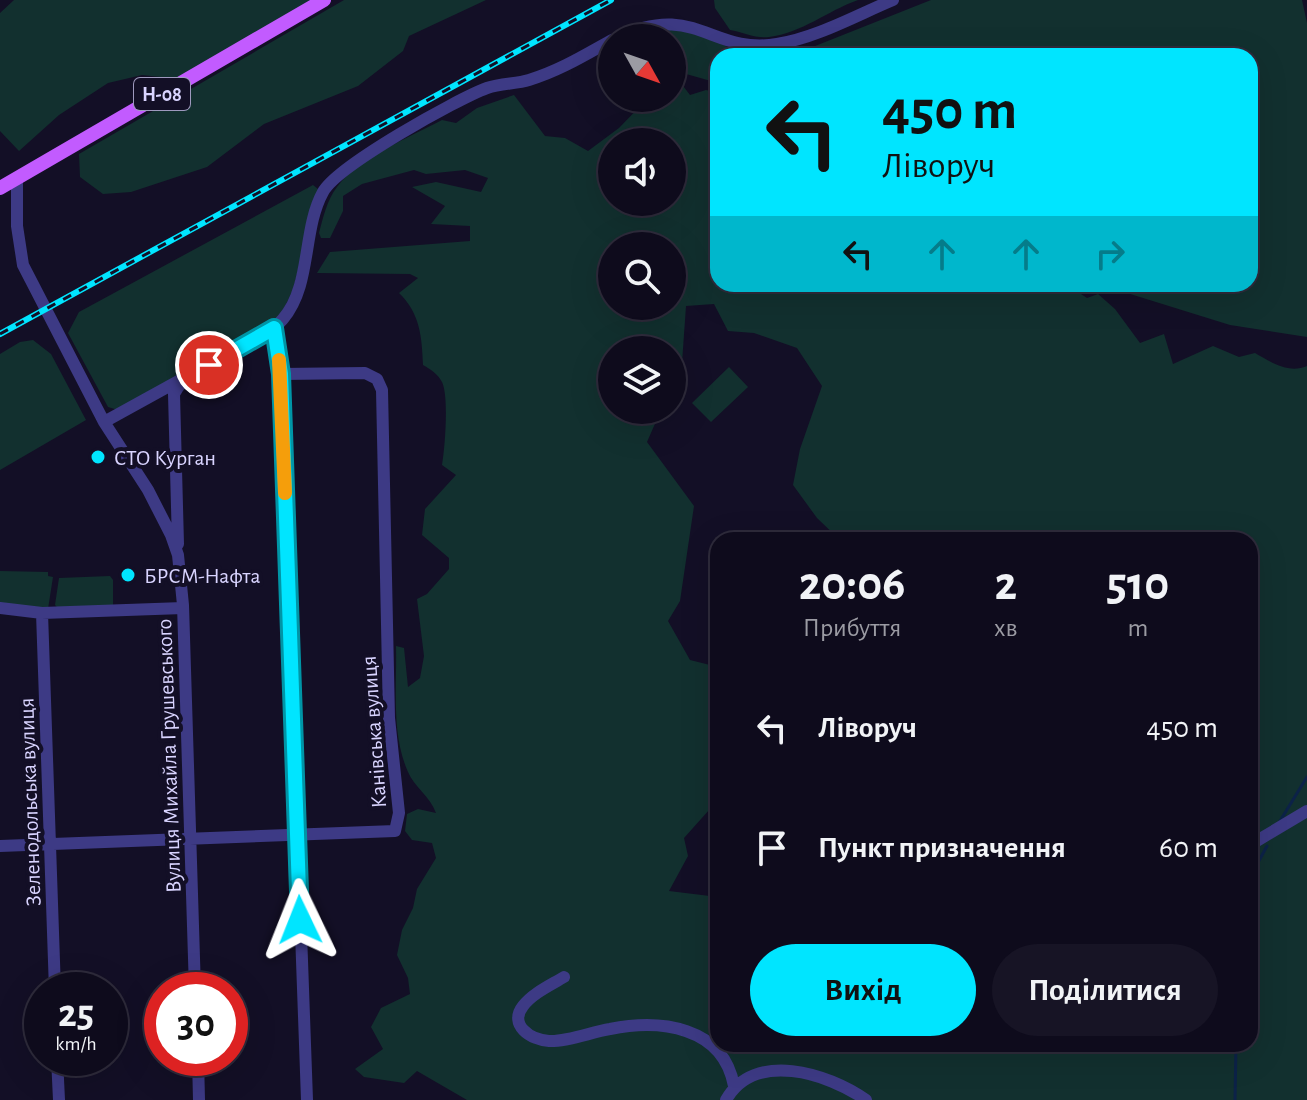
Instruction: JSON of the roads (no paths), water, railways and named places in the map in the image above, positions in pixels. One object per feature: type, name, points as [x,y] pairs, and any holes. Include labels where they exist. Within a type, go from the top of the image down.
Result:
[{"type":"main road","name":"Н-08","points":[[0,188],[324,0]]},
{"type":"street","points":[[648,24],[671,20],[693,24],[752,45],[778,44],[893,0]]},
{"type":"street","points":[[104,422],[274,328],[291,306],[323,191],[355,163],[469,95],[491,86],[546,75],[598,47]]},
{"type":"street","name":"Вулиця Михайла Грушевського","points":[[17,178],[17,226],[23,265],[104,422],[148,490],[178,555],[183,608],[195,972]]},
{"type":"street","points":[[274,328],[281,374],[307,1100]]},
{"type":"street","name":"Канівська вулиця","points":[[0,846],[389,833],[398,825],[389,718],[383,398],[377,379],[365,373],[281,374]]},
{"type":"street","points":[[178,555],[174,394],[185,377]]},
{"type":"street","points":[[148,490],[175,486]]},
{"type":"street","points":[[0,608],[42,613],[183,608]]},
{"type":"street","name":"Зеленодольська вулиця","points":[[42,613],[55,972]]},
{"type":"street","points":[[1258,840],[1307,811]]},
{"type":"street","points":[[564,977],[522,1007],[519,1018],[521,1029],[529,1036],[550,1041],[637,1025],[681,1029],[700,1034],[710,1042]]},
{"type":"street","points":[[718,1052],[734,1086]]},
{"type":"street","points":[[726,1100],[734,1086],[748,1077],[791,1071],[831,1080],[866,1100]]},
{"type":"street","points":[[58,1076],[59,1100]]},
{"type":"street","points":[[198,1076],[199,1100]]},
{"type":"waterway","points":[[1280,821],[1307,777]]},
{"type":"waterway","points":[[1258,862],[1267,846]]},
{"type":"waterway","points":[[1235,1100],[1236,1052]]},
{"type":"railway","points":[[0,334],[611,0]]},
{"type":"place","name":"СТО Курган","points":[[98,457]]},
{"type":"place","name":"БРСМ-Нафта","points":[[128,575]]}]
